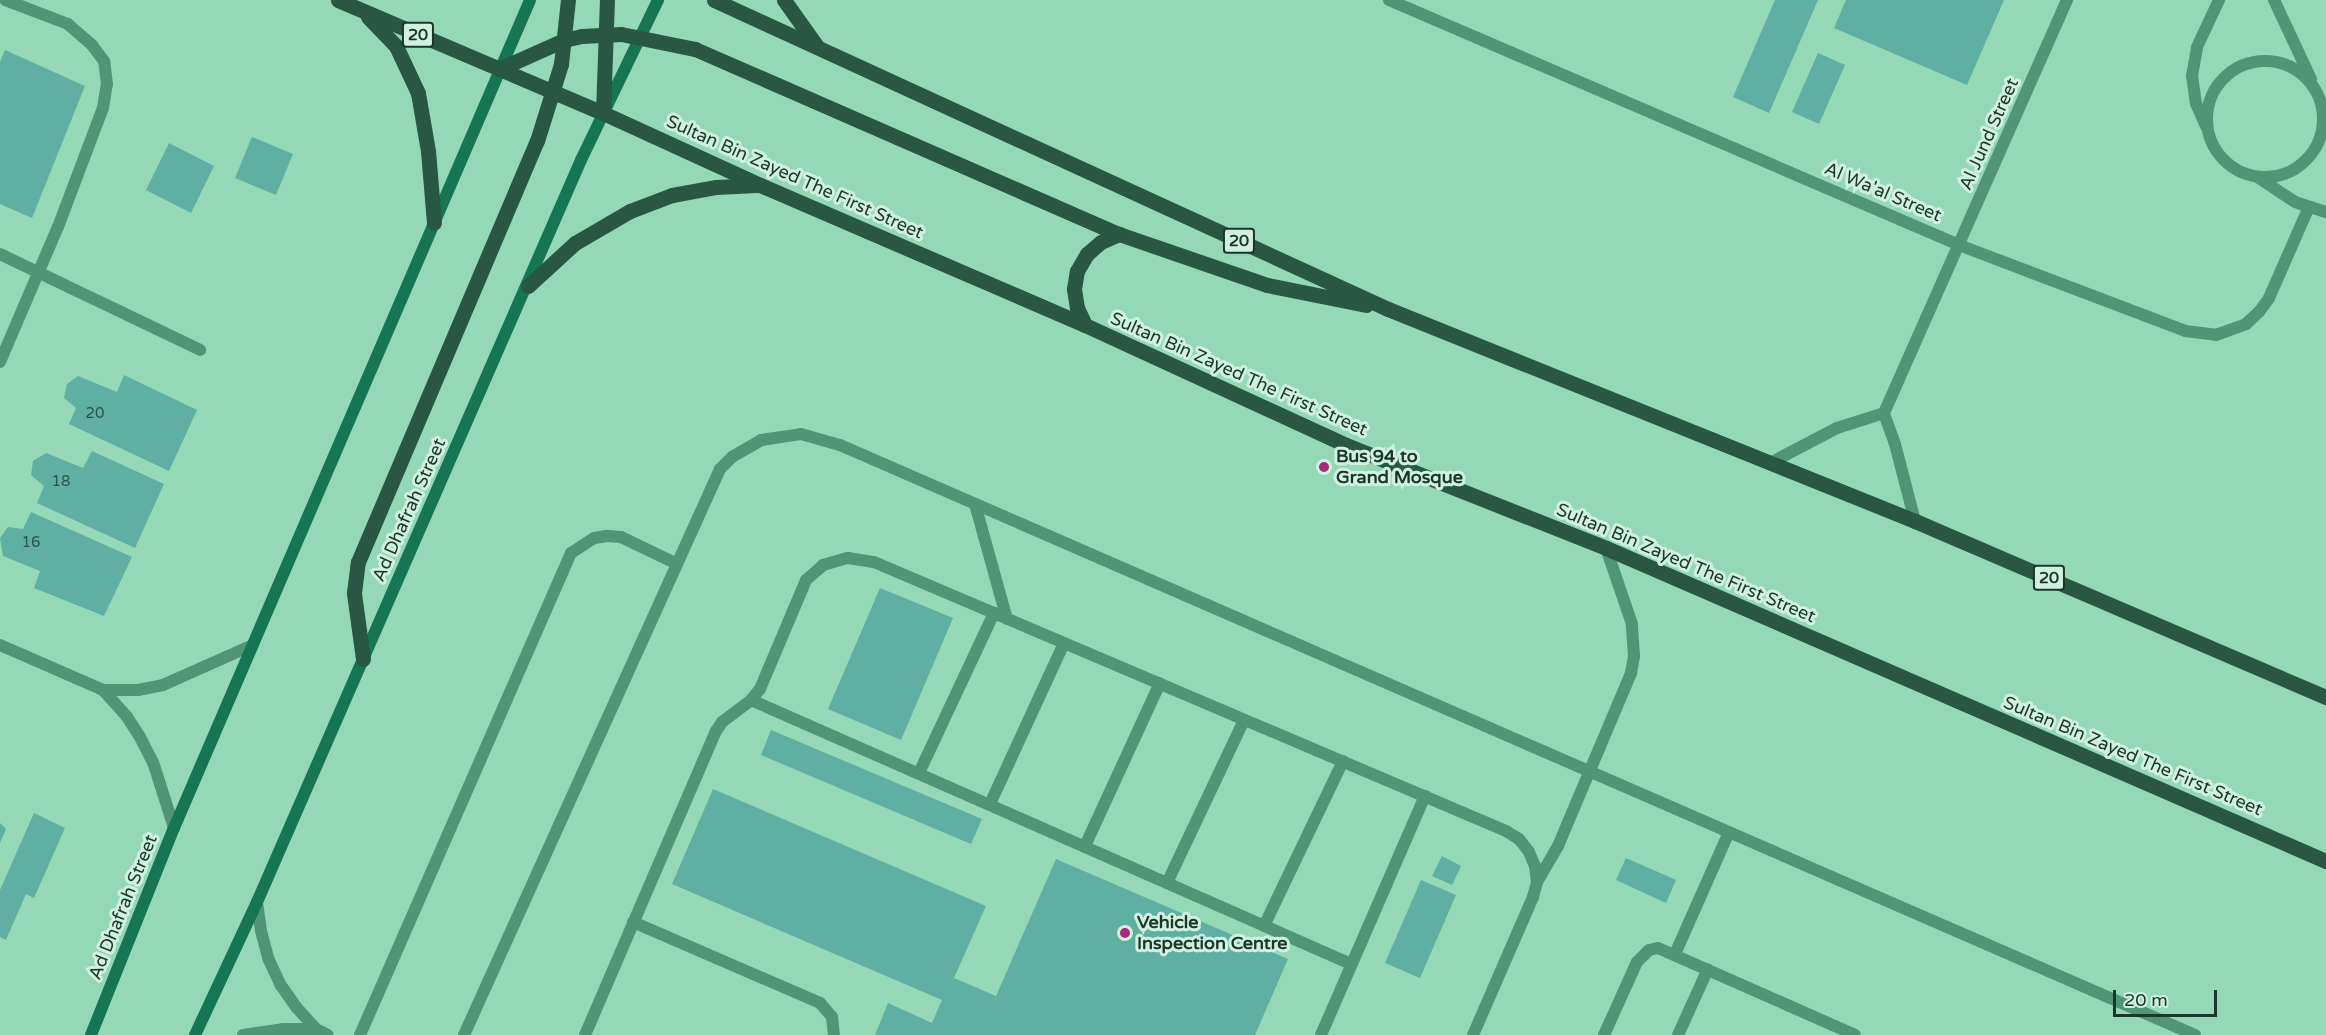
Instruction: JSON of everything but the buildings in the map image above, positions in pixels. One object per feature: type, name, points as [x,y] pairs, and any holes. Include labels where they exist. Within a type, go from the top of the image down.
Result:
[{"type":"main road","name":"Sultan Bin Zayed The First Street","points":[[338,0],[603,113],[760,185],[1085,325],[1346,444],[1606,548],[2326,861]]},
{"type":"main road","name":"Ad Dhafrah Street","points":[[91,1035],[174,828],[530,0]]},
{"type":"main road","points":[[363,659],[354,593],[358,562],[537,141],[553,92],[564,40],[568,0]]},
{"type":"main road","points":[[603,113],[607,0]]},
{"type":"main road","name":"Ad Dhafrah Street","points":[[195,1035],[257,902],[603,113],[658,0]]},
{"type":"main road","name":"20","points":[[714,0],[1388,309],[1915,521],[2326,697]]},
{"type":"main road","points":[[784,0],[818,48]]},
{"type":"main road","points":[[362,11],[396,46],[418,93],[428,151],[434,223]]},
{"type":"main road","points":[[499,69],[564,40],[604,34],[640,37],[695,49],[1119,234],[1267,285],[1388,309]]},
{"type":"main road","points":[[528,286],[575,243],[630,211],[672,195],[716,187],[760,185]]},
{"type":"main road","points":[[1085,325],[1077,308],[1074,289],[1077,271],[1094,248],[1119,234]]},
{"type":"street","points":[[0,362],[103,108],[107,84],[104,61],[92,45],[68,24],[5,0]]},
{"type":"street","name":"Al Wa'al Street","points":[[1389,0],[1959,245],[2186,331],[2216,334],[2246,324],[2259,312],[2269,298],[2309,207]]},
{"type":"street","name":"Al Jund Street","points":[[1884,413],[2067,0]]},
{"type":"street","points":[[2219,0],[2197,47],[2192,76],[2196,104],[2214,148],[2226,163],[2241,172],[2259,178],[2282,195],[2326,212]]},
{"type":"street","points":[[2259,178],[2277,176],[2295,170],[2309,159],[2319,144],[2324,126],[2324,110],[2317,90],[2274,0]]},
{"type":"street","points":[[2208,131],[2207,113],[2212,95],[2222,80],[2236,68],[2254,62],[2272,61],[2290,66],[2306,76],[2317,90]]},
{"type":"street","points":[[0,254],[200,350]]},
{"type":"street","points":[[1772,462],[1837,429],[1884,413],[1895,444],[1915,521]]},
{"type":"street","points":[[464,1035],[720,469],[746,447],[761,440],[781,435],[801,434],[821,438],[975,504],[2195,1035]]},
{"type":"street","points":[[975,504],[1007,619]]},
{"type":"street","points":[[360,1035],[571,553],[594,538],[621,537],[677,564]]},
{"type":"street","points":[[1473,1035],[1533,897],[1537,882],[1558,846],[1590,771],[1625,688],[1634,657],[1632,624],[1606,548]]},
{"type":"street","points":[[585,1035],[716,731],[722,722],[752,700],[766,676],[806,580],[813,572],[835,560],[848,558],[874,562],[1506,831],[1519,839],[1532,859],[1537,882]]},
{"type":"street","points":[[919,773],[994,613]]},
{"type":"street","points":[[990,804],[1064,643]]},
{"type":"street","points":[[0,645],[103,690],[138,690],[163,685],[253,645]]},
{"type":"street","points":[[1085,846],[1160,683]]},
{"type":"street","points":[[103,690],[127,717],[153,762],[174,828]]},
{"type":"street","points":[[752,700],[1351,964]]},
{"type":"street","points":[[1167,883],[1245,720]]},
{"type":"street","points":[[1264,926],[1343,761]]},
{"type":"street","points":[[1321,1035],[1425,796]]},
{"type":"street","points":[[1675,954],[1729,832]]},
{"type":"street","points":[[257,902],[261,931],[272,967],[297,1008],[316,1029],[328,1035]]},
{"type":"street","points":[[633,922],[820,1003],[832,1017],[834,1035]]},
{"type":"street","points":[[1604,1035],[1642,955],[1658,948],[1855,1035]]},
{"type":"street","points":[[1678,1035],[1708,969]]},
{"type":"street","points":[[243,1035],[283,1029],[316,1029]]},
{"type":"place","name":"Bus 94 to Grand Mosque","points":[[1324,467]]},
{"type":"place","name":"Vehicle Inspection Centre","points":[[1125,933]]}]
